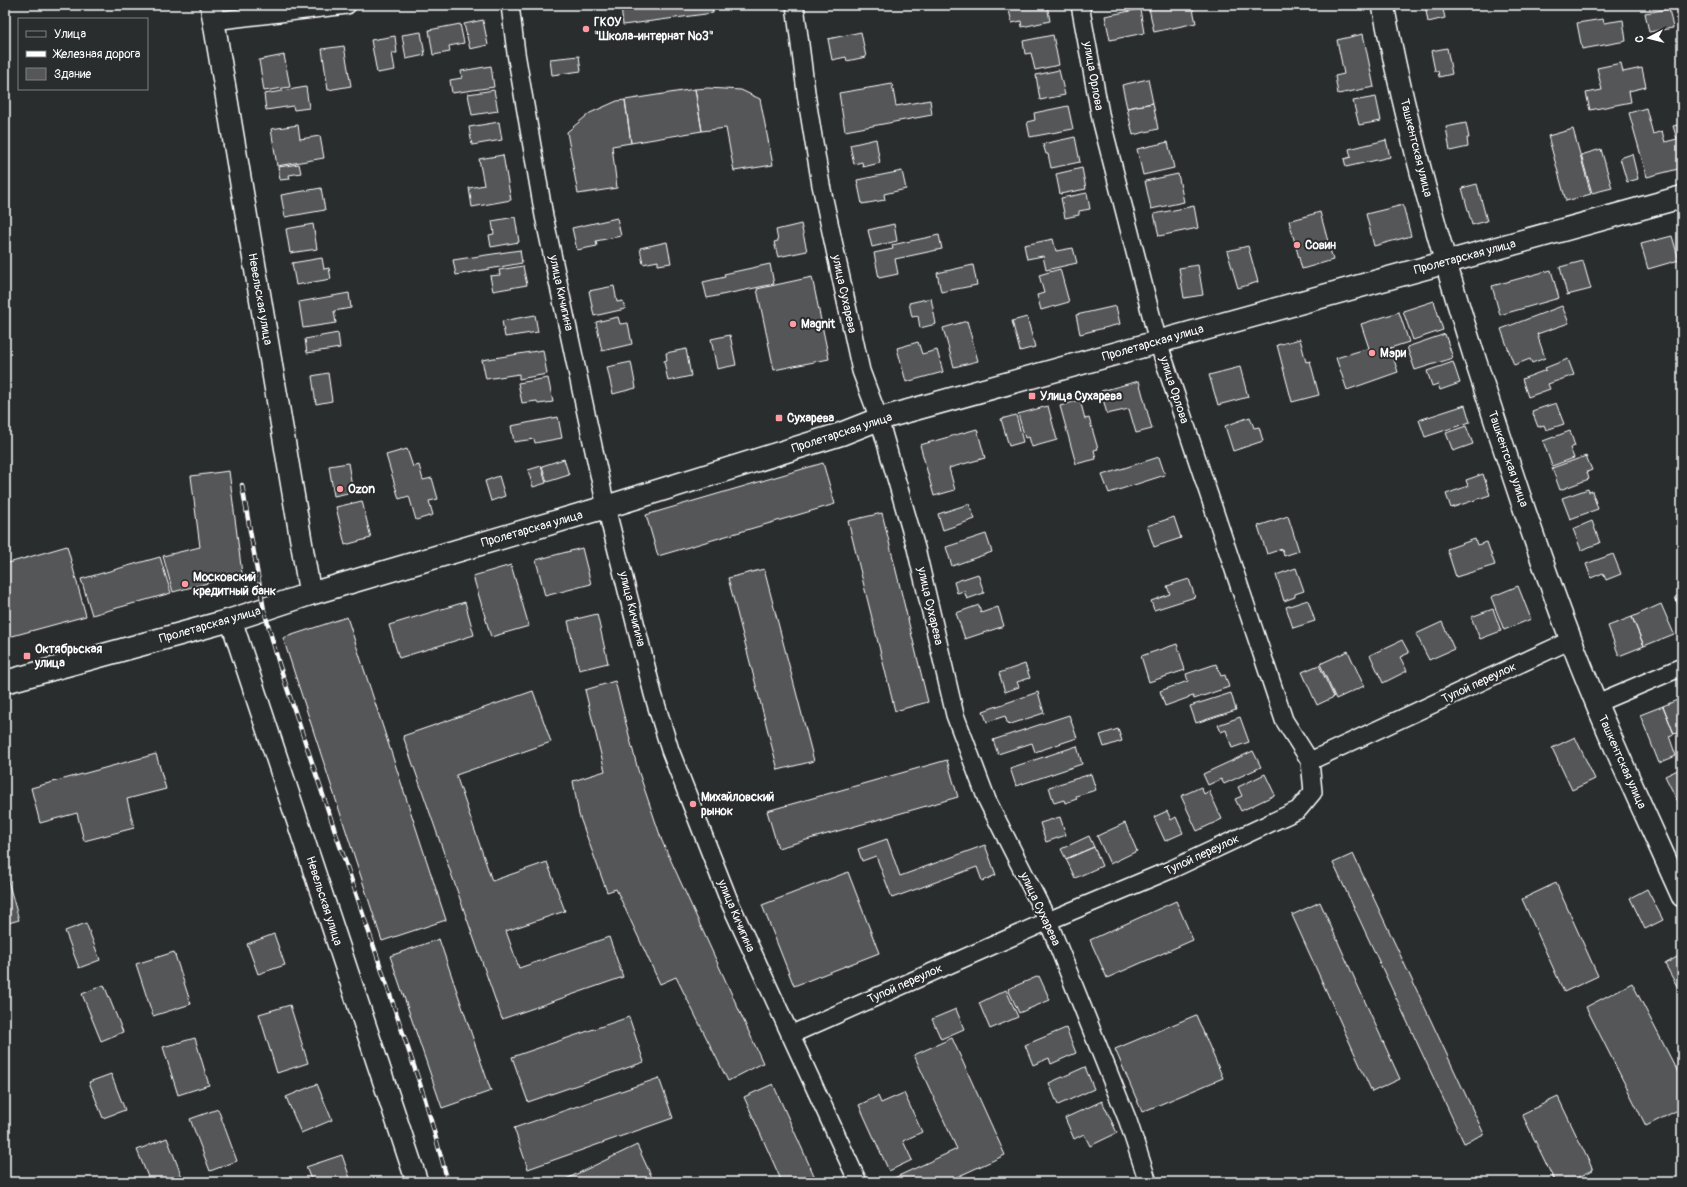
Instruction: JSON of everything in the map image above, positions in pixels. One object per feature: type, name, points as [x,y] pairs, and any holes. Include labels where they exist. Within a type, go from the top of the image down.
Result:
[{"type":"main road","name":"Пролетарская улица","points":[[5,682],[231,620],[310,594],[606,507],[841,434],[879,419],[1682,197]]},
{"type":"street","points":[[212,13],[347,5]]},
{"type":"street","name":"улица Кичигина","points":[[510,5],[516,53],[544,216],[606,507],[653,694],[670,750],[730,903],[858,1182]]},
{"type":"street","name":"улица Сухарева","points":[[795,5],[807,100],[821,185],[861,371],[879,419],[916,548],[955,715],[987,800],[1048,921],[1128,1120],[1148,1182]]},
{"type":"street","name":"улица Орлова","points":[[1080,5],[1101,119],[1158,342],[1284,720],[1310,761]]},
{"type":"street","name":"Ташкентская улица","points":[[1383,5],[1392,52],[1415,148],[1445,262],[1505,454],[1571,640],[1597,703],[1682,896]]},
{"type":"street","name":"Невельская улица","points":[[212,13],[310,594]]},
{"type":"street","name":"Невельская улица","points":[[231,620],[417,1182]]},
{"type":"street","name":"Тупой переулок","points":[[790,1035],[1048,921],[1170,870],[1298,810],[1313,792],[1310,761],[1571,640]]},
{"type":"street","points":[[1597,703],[1682,667]]},
{"type":"building","points":[[712,5],[713,13],[623,25],[621,6]]},
{"type":"building","points":[[1047,5],[1050,21],[1022,27],[1021,21],[1012,23],[1008,6]]},
{"type":"building","points":[[1161,5],[1192,5],[1196,23],[1154,32],[1149,8]]},
{"type":"building","points":[[1298,5],[1324,5],[1299,10]]},
{"type":"building","points":[[1425,5],[1442,5],[1445,18],[1428,22]]},
{"type":"building","points":[[1140,9],[1144,33],[1110,40],[1105,16]]},
{"type":"building","points":[[1669,9],[1673,28],[1649,32],[1645,13]]},
{"type":"building","points":[[1603,19],[1604,23],[1623,20],[1626,41],[1582,49],[1577,23]]},
{"type":"building","points":[[483,20],[488,45],[470,49],[464,24]]},
{"type":"building","points":[[460,24],[464,43],[449,46],[450,52],[433,55],[429,30]]},
{"type":"building","points":[[421,32],[425,55],[406,59],[402,35]]},
{"type":"building","points":[[861,32],[866,57],[847,61],[846,57],[832,60],[828,39]]},
{"type":"building","points":[[1363,34],[1374,87],[1338,94],[1335,76],[1344,74],[1337,40]]},
{"type":"building","points":[[1053,35],[1059,65],[1035,70],[1031,53],[1025,54],[1023,41]]},
{"type":"building","points":[[395,36],[397,53],[392,53],[395,70],[377,73],[371,40]]},
{"type":"building","points":[[344,46],[351,86],[328,90],[322,49]]},
{"type":"building","points":[[1447,48],[1452,74],[1439,77],[1438,71],[1435,71],[1431,51]]},
{"type":"building","points":[[284,55],[290,87],[264,91],[259,60]]},
{"type":"building","points":[[579,56],[581,71],[552,75],[550,59]]},
{"type":"building","points":[[1621,63],[1623,72],[1642,68],[1646,87],[1629,91],[1631,102],[1590,110],[1586,93],[1602,90],[1597,68]]},
{"type":"building","points":[[491,66],[494,87],[452,93],[450,80],[462,78],[461,71]]},
{"type":"building","points":[[1059,70],[1065,95],[1040,100],[1036,75]]},
{"type":"building","points":[[1148,79],[1153,103],[1127,108],[1122,85]]},
{"type":"building","points":[[892,84],[896,106],[930,100],[932,115],[845,131],[839,93]]},
{"type":"building","points":[[306,87],[309,108],[294,110],[293,106],[266,110],[264,94]]},
{"type":"building","points":[[708,88],[741,90],[760,99],[773,165],[734,171],[726,128],[702,131],[695,89]]},
{"type":"building","points":[[695,89],[702,131],[631,143],[625,100]]},
{"type":"building","points":[[494,90],[498,111],[472,115],[468,94]]},
{"type":"building","points":[[1376,97],[1381,121],[1359,125],[1353,101]]},
{"type":"building","points":[[625,100],[631,143],[612,146],[617,188],[578,194],[567,132],[590,113],[617,101]]},
{"type":"building","points":[[1153,103],[1158,129],[1133,135],[1127,108]]},
{"type":"building","points":[[1068,106],[1073,129],[1030,137],[1027,122],[1035,120],[1034,113]]},
{"type":"building","points":[[1646,108],[1653,134],[1662,131],[1665,142],[1677,139],[1673,126],[1682,124],[1682,168],[1647,177],[1629,113]]},
{"type":"building","points":[[499,122],[502,140],[472,145],[469,127]]},
{"type":"building","points":[[1466,123],[1469,138],[1467,138],[1468,147],[1450,151],[1446,127]]},
{"type":"building","points":[[298,125],[300,139],[320,136],[324,158],[277,166],[271,129]]},
{"type":"building","points":[[1573,129],[1591,194],[1566,201],[1548,136]]},
{"type":"building","points":[[1075,137],[1080,162],[1051,168],[1048,154],[1046,154],[1043,144]]},
{"type":"building","points":[[876,139],[880,163],[863,167],[862,162],[854,164],[850,145]]},
{"type":"building","points":[[1386,140],[1390,157],[1346,167],[1344,159],[1351,157],[1349,149]]},
{"type":"building","points":[[1168,142],[1174,168],[1143,175],[1137,149]]},
{"type":"building","points":[[1601,149],[1612,188],[1592,193],[1581,155]]},
{"type":"building","points":[[1632,154],[1638,179],[1627,182],[1620,158]]},
{"type":"building","points":[[503,155],[511,200],[472,207],[469,188],[484,185],[479,159]]},
{"type":"building","points":[[299,164],[301,173],[289,175],[290,179],[280,180],[278,167]]},
{"type":"building","points":[[1082,168],[1086,189],[1060,194],[1056,174]]},
{"type":"building","points":[[902,171],[906,189],[884,194],[885,200],[862,204],[857,180]]},
{"type":"building","points":[[1178,174],[1184,202],[1151,209],[1145,181]]},
{"type":"building","points":[[1477,184],[1487,221],[1472,225],[1462,188]]},
{"type":"building","points":[[321,188],[325,210],[285,217],[281,195]]},
{"type":"building","points":[[1087,193],[1090,209],[1079,211],[1079,215],[1065,218],[1061,198]]},
{"type":"building","points":[[1403,205],[1411,236],[1374,246],[1366,214]]},
{"type":"building","points":[[1194,206],[1198,228],[1159,236],[1154,214]]},
{"type":"building","points":[[1320,212],[1333,260],[1302,269],[1289,221]]},
{"type":"building","points":[[515,217],[519,242],[491,247],[489,235],[494,234],[492,221]]},
{"type":"building","points":[[617,218],[621,236],[596,241],[597,246],[577,250],[572,228]]},
{"type":"building","points":[[313,224],[317,249],[290,253],[286,229]]},
{"type":"building","points":[[801,224],[807,251],[778,257],[774,242],[778,241],[776,230]]},
{"type":"building","points":[[894,224],[897,241],[872,247],[868,230]]},
{"type":"building","points":[[939,235],[942,249],[895,259],[898,274],[879,278],[874,253],[893,249],[892,245]]},
{"type":"building","points":[[1672,236],[1679,260],[1648,269],[1641,244]]},
{"type":"building","points":[[1053,239],[1056,251],[1073,248],[1077,263],[1046,270],[1043,256],[1027,259],[1024,245]]},
{"type":"building","points":[[667,242],[671,263],[658,265],[658,261],[643,264],[640,248]]},
{"type":"building","points":[[1248,246],[1258,282],[1238,288],[1227,251]]},
{"type":"building","points":[[520,250],[522,263],[456,275],[453,260]]},
{"type":"building","points":[[322,258],[324,269],[329,268],[331,279],[296,285],[292,263]]},
{"type":"building","points":[[1583,261],[1591,289],[1567,295],[1560,267]]},
{"type":"building","points":[[770,264],[774,284],[707,298],[703,282],[725,277],[724,274]]},
{"type":"building","points":[[973,265],[977,285],[941,292],[937,273]]},
{"type":"building","points":[[1198,265],[1203,295],[1184,298],[1179,268]]},
{"type":"building","points":[[523,266],[527,285],[493,291],[490,276],[500,275],[499,270]]},
{"type":"building","points":[[1060,269],[1069,302],[1041,310],[1037,295],[1044,293],[1039,275]]},
{"type":"building","points":[[1551,270],[1559,298],[1500,315],[1492,286]]},
{"type":"building","name":"Magnit","points":[[812,277],[829,359],[774,370],[757,289]]},
{"type":"building","points":[[614,286],[617,302],[623,301],[625,309],[594,316],[589,291]]},
{"type":"building","points":[[349,293],[351,308],[334,311],[336,323],[303,328],[299,302]]},
{"type":"building","points":[[931,298],[936,324],[920,328],[918,316],[912,317],[909,303]]},
{"type":"building","points":[[1434,301],[1443,330],[1413,340],[1403,311]]},
{"type":"building","points":[[1116,306],[1120,324],[1080,334],[1076,315]]},
{"type":"building","points":[[1562,306],[1569,323],[1537,334],[1545,358],[1532,363],[1530,359],[1514,365],[1501,329]]},
{"type":"building","name":"Мэри","points":[[1399,312],[1409,342],[1390,348],[1398,372],[1347,390],[1336,358],[1369,348],[1361,324]]},
{"type":"building","points":[[535,315],[538,332],[505,337],[502,321]]},
{"type":"building","points":[[618,317],[620,324],[628,323],[632,344],[602,351],[596,322]]},
{"type":"building","points":[[1027,317],[1035,347],[1020,351],[1012,321]]},
{"type":"building","points":[[967,321],[978,361],[954,367],[943,328]]},
{"type":"building","points":[[338,333],[340,348],[307,353],[305,339]]},
{"type":"building","points":[[1445,334],[1453,358],[1415,370],[1407,347]]},
{"type":"building","points":[[730,335],[736,365],[717,369],[711,339]]},
{"type":"building","points":[[1300,339],[1306,362],[1310,361],[1319,395],[1292,402],[1277,345]]},
{"type":"building","points":[[918,342],[922,354],[937,350],[943,372],[906,382],[897,348]]},
{"type":"building","points":[[686,349],[691,376],[668,381],[664,361],[667,360],[666,353]]},
{"type":"building","points":[[543,350],[547,374],[519,379],[519,374],[486,379],[482,360]]},
{"type":"building","points":[[1568,359],[1574,375],[1548,384],[1550,389],[1528,397],[1522,379],[1546,370],[1545,368]]},
{"type":"building","points":[[631,362],[636,388],[613,394],[607,367]]},
{"type":"building","points":[[1453,362],[1460,383],[1440,390],[1438,384],[1432,386],[1427,371]]},
{"type":"building","points":[[1240,367],[1248,397],[1218,405],[1209,375]]},
{"type":"building","points":[[328,373],[332,401],[316,404],[312,376]]},
{"type":"building","points":[[548,378],[553,402],[538,404],[537,401],[522,403],[518,383]]},
{"type":"building","points":[[1139,381],[1152,429],[1136,433],[1129,409],[1107,414],[1101,391]]},
{"type":"building","points":[[1080,400],[1085,419],[1089,418],[1098,449],[1094,450],[1096,459],[1076,464],[1060,406]]},
{"type":"building","points":[[1556,403],[1564,424],[1546,430],[1544,425],[1538,427],[1532,411]]},
{"type":"building","points":[[1465,405],[1470,422],[1425,437],[1419,420]]},
{"type":"building","points":[[1048,406],[1057,440],[1032,447],[1029,437],[1025,438],[1018,414]]},
{"type":"building","points":[[1016,415],[1023,442],[1009,446],[1001,419]]},
{"type":"building","points":[[558,417],[562,438],[535,443],[534,439],[514,442],[511,426]]},
{"type":"building","points":[[1250,417],[1254,428],[1259,427],[1263,441],[1233,451],[1225,426]]},
{"type":"building","points":[[1466,426],[1473,444],[1453,451],[1446,433]]},
{"type":"building","points":[[977,429],[985,458],[949,468],[955,490],[934,496],[920,445]]},
{"type":"building","points":[[1570,431],[1575,446],[1570,448],[1574,458],[1552,466],[1543,441]]},
{"type":"building","points":[[407,449],[413,467],[419,465],[423,480],[432,478],[438,499],[429,501],[433,515],[416,520],[409,496],[399,499],[386,455]]},
{"type":"building","points":[[1586,456],[1592,470],[1587,472],[1589,479],[1560,490],[1552,468]]},
{"type":"building","points":[[1159,457],[1165,475],[1109,493],[1102,475]]},
{"type":"building","points":[[564,459],[569,475],[547,482],[542,466]]},
{"type":"building","points":[[348,463],[353,492],[334,496],[329,466]]},
{"type":"building","points":[[823,463],[835,504],[658,556],[646,515]]},
{"type":"building","points":[[541,466],[546,483],[533,487],[528,470]]},
{"type":"building","points":[[229,471],[242,574],[173,592],[163,556],[200,547],[191,476]]},
{"type":"building","points":[[1483,474],[1490,495],[1451,508],[1446,494],[1468,486],[1466,480]]},
{"type":"building","points":[[499,476],[505,496],[491,501],[485,481]]},
{"type":"building","points":[[1588,489],[1589,492],[1592,491],[1598,509],[1570,519],[1562,498]]},
{"type":"building","points":[[362,501],[371,538],[345,545],[336,507]]},
{"type":"building","points":[[969,504],[975,519],[943,530],[938,514]]},
{"type":"building","points":[[882,513],[928,702],[895,711],[848,521]]},
{"type":"building","points":[[1288,516],[1299,551],[1284,556],[1282,549],[1267,554],[1258,526]]},
{"type":"building","points":[[1174,517],[1181,538],[1154,547],[1147,526]]},
{"type":"building","points":[[1592,521],[1600,543],[1581,550],[1573,529]]},
{"type":"building","points":[[986,534],[992,552],[952,566],[946,547]]},
{"type":"building","points":[[1475,539],[1477,545],[1487,542],[1495,565],[1456,577],[1447,549]]},
{"type":"building","points":[[67,546],[86,616],[5,638],[5,564]]},
{"type":"building","points":[[582,548],[591,584],[545,596],[536,560]]},
{"type":"building","points":[[1613,554],[1621,574],[1606,580],[1603,573],[1591,578],[1586,564]]},
{"type":"building","points":[[160,557],[171,593],[92,615],[81,579]]},
{"type":"building","points":[[511,565],[529,626],[491,637],[473,576]]},
{"type":"building","points":[[1296,568],[1304,591],[1295,594],[1295,597],[1284,601],[1276,575]]},
{"type":"building","points":[[764,569],[814,761],[778,770],[728,578]]},
{"type":"building","points":[[978,574],[984,593],[967,599],[964,591],[957,593],[954,582]]},
{"type":"building","points":[[1189,579],[1195,597],[1154,610],[1151,601],[1170,594],[1167,586]]},
{"type":"building","points":[[1518,586],[1531,619],[1504,630],[1491,597]]},
{"type":"building","points":[[1682,594],[1682,615],[1675,597]]},
{"type":"building","points":[[1308,600],[1315,621],[1293,628],[1286,607]]},
{"type":"building","points":[[465,602],[474,635],[399,658],[389,625]]},
{"type":"building","points":[[1661,604],[1674,634],[1644,646],[1632,617]]},
{"type":"building","points":[[979,605],[981,613],[998,607],[1004,626],[965,639],[956,613]]},
{"type":"building","points":[[1493,609],[1501,631],[1480,639],[1471,617]]},
{"type":"building","points":[[597,614],[608,663],[579,670],[568,621]]},
{"type":"building","points":[[347,617],[446,920],[382,941],[283,638]]},
{"type":"building","points":[[1632,617],[1644,646],[1619,656],[1608,626]]},
{"type":"building","points":[[1442,622],[1454,649],[1429,660],[1416,634]]},
{"type":"building","points":[[1402,640],[1409,653],[1400,657],[1407,671],[1383,683],[1370,655]]},
{"type":"building","points":[[1177,644],[1185,670],[1149,682],[1141,656]]},
{"type":"building","points":[[1348,651],[1364,686],[1336,699],[1320,664]]},
{"type":"building","points":[[1025,664],[1030,678],[1017,682],[1019,687],[1005,692],[999,673]]},
{"type":"building","points":[[1216,664],[1221,676],[1225,675],[1229,687],[1194,699],[1193,696],[1165,706],[1160,691],[1188,681],[1186,674]]},
{"type":"building","points":[[1319,665],[1334,697],[1317,705],[1302,672]]},
{"type":"building","points":[[615,681],[638,770],[662,841],[763,1063],[728,1081],[676,977],[660,984],[616,889],[607,892],[579,815],[573,781],[605,771],[585,690]]},
{"type":"building","points":[[533,691],[551,742],[456,775],[492,881],[547,862],[565,911],[506,931],[519,968],[609,937],[623,977],[502,1019],[403,736]]},
{"type":"building","points":[[1038,692],[1044,713],[1008,725],[1005,716],[987,722],[983,711]]},
{"type":"building","points":[[1231,693],[1236,710],[1196,723],[1190,706]]},
{"type":"building","points":[[1682,698],[1682,731],[1674,734],[1663,706]]},
{"type":"building","points":[[1663,706],[1674,734],[1669,736],[1676,756],[1659,763],[1640,715]]},
{"type":"building","points":[[1069,715],[1077,738],[1035,752],[1032,743],[998,754],[993,740]]},
{"type":"building","points":[[1240,717],[1249,742],[1232,748],[1226,730],[1221,732],[1218,725]]},
{"type":"building","points":[[1118,729],[1122,741],[1104,747],[1100,735]]},
{"type":"building","points":[[1575,737],[1595,779],[1572,790],[1552,748]]},
{"type":"building","points":[[1077,746],[1082,764],[1016,786],[1010,768]]},
{"type":"building","points":[[1253,751],[1261,767],[1224,784],[1221,779],[1208,785],[1203,774]]},
{"type":"building","points":[[156,754],[166,789],[127,799],[134,828],[84,841],[77,813],[40,823],[31,788]]},
{"type":"building","points":[[947,760],[958,797],[778,848],[767,811]]},
{"type":"building","points":[[1682,768],[1682,797],[1677,800],[1665,776]]},
{"type":"building","points":[[1091,774],[1096,790],[1076,796],[1077,799],[1065,803],[1064,800],[1054,803],[1049,787]]},
{"type":"building","points":[[1265,774],[1275,795],[1241,811],[1235,799],[1242,796],[1238,787]]},
{"type":"building","points":[[1201,787],[1204,794],[1209,791],[1222,819],[1197,831],[1181,796]]},
{"type":"building","points":[[1167,811],[1171,820],[1176,817],[1183,833],[1165,841],[1154,817]]},
{"type":"building","points":[[1060,817],[1066,835],[1046,842],[1040,823]]},
{"type":"building","points":[[1125,823],[1137,851],[1110,864],[1097,836]]},
{"type":"building","points":[[1089,836],[1094,847],[1066,859],[1061,849]]},
{"type":"building","points":[[887,839],[900,876],[985,845],[996,875],[982,881],[977,867],[892,898],[876,856],[862,861],[858,849]]},
{"type":"building","points":[[1094,847],[1102,866],[1075,878],[1066,859]]},
{"type":"building","points":[[1353,854],[1484,1134],[1464,1143],[1333,863]]},
{"type":"building","points":[[5,870],[19,920],[5,924]]},
{"type":"building","points":[[848,872],[879,953],[794,986],[762,905]]},
{"type":"building","points":[[1556,883],[1598,976],[1564,992],[1522,899]]},
{"type":"building","points":[[1647,889],[1663,920],[1645,929],[1630,898]]},
{"type":"building","points":[[1176,901],[1193,940],[1107,978],[1090,940]]},
{"type":"building","points":[[1320,902],[1400,1079],[1372,1092],[1292,915]]},
{"type":"building","points":[[86,923],[100,960],[79,968],[65,931]]},
{"type":"building","points":[[274,934],[285,965],[258,974],[247,944]]},
{"type":"building","points":[[439,939],[491,1091],[442,1108],[390,956]]},
{"type":"building","points":[[174,952],[191,1004],[153,1016],[136,964]]},
{"type":"building","points":[[1682,954],[1682,986],[1678,988],[1665,964]]},
{"type":"building","points":[[1039,976],[1050,1000],[1019,1013],[1008,989]]},
{"type":"building","points":[[1632,983],[1682,1080],[1682,1108],[1646,1126],[1586,1007]]},
{"type":"building","points":[[104,985],[123,1032],[101,1041],[82,994]]},
{"type":"building","points":[[1006,990],[1018,1017],[990,1029],[979,1003]]},
{"type":"building","points":[[290,1005],[308,1063],[277,1073],[259,1014]]},
{"type":"building","points":[[956,1009],[964,1029],[941,1039],[932,1019]]},
{"type":"building","points":[[1196,1015],[1223,1078],[1142,1112],[1115,1049]]},
{"type":"building","points":[[629,1017],[644,1062],[528,1102],[512,1057]]},
{"type":"building","points":[[1066,1028],[1076,1053],[1051,1064],[1049,1058],[1033,1065],[1025,1045]]},
{"type":"building","points":[[195,1038],[209,1085],[178,1095],[163,1047]]},
{"type":"building","points":[[952,1038],[1005,1155],[946,1182],[896,1182],[894,1178],[957,1149],[914,1055]]},
{"type":"building","points":[[1085,1067],[1094,1089],[1058,1105],[1049,1083]]},
{"type":"building","points":[[111,1074],[125,1110],[103,1118],[89,1082]]},
{"type":"building","points":[[659,1078],[673,1118],[528,1169],[514,1128]]},
{"type":"building","points":[[317,1084],[332,1120],[301,1133],[286,1097]]},
{"type":"building","points":[[773,1084],[817,1182],[782,1182],[744,1097]]},
{"type":"building","points":[[904,1093],[922,1132],[903,1141],[912,1160],[889,1171],[859,1105],[878,1096],[881,1103]]},
{"type":"building","points":[[1558,1097],[1593,1170],[1569,1182],[1555,1182],[1522,1114]]},
{"type":"building","points":[[1102,1101],[1117,1133],[1090,1146],[1084,1134],[1074,1139],[1065,1118]]},
{"type":"building","points":[[218,1109],[237,1161],[210,1171],[190,1119]]},
{"type":"building","points":[[167,1138],[184,1182],[150,1182],[137,1150]]},
{"type":"building","points":[[637,1145],[654,1182],[560,1182]]},
{"type":"building","points":[[342,1155],[351,1181],[312,1182],[306,1167]]},
{"type":"building","points":[[1132,1178],[1134,1182],[1123,1182]]},
{"type":"railway","points":[[242,485],[264,610],[279,664],[425,1099],[448,1182]]},
{"type":"place","name":"ГКОУ \"Школа-интернат №3\"","points":[[586,29]]},
{"type":"place","name":"Совин","points":[[1297,245]]},
{"type":"place","name":"Magnit","points":[[793,324]]},
{"type":"place","name":"Мэри","points":[[1372,353]]},
{"type":"place","name":"Улица Сухарева","points":[[1032,396]]},
{"type":"place","name":"Сухарева","points":[[779,418]]},
{"type":"place","name":"Ozon","points":[[340,489]]},
{"type":"place","name":"Московский кредитный банк","points":[[185,584]]},
{"type":"place","name":"Октябрьская улица","points":[[27,656]]},
{"type":"place","name":"Михайловский рынок","points":[[693,804]]}]
